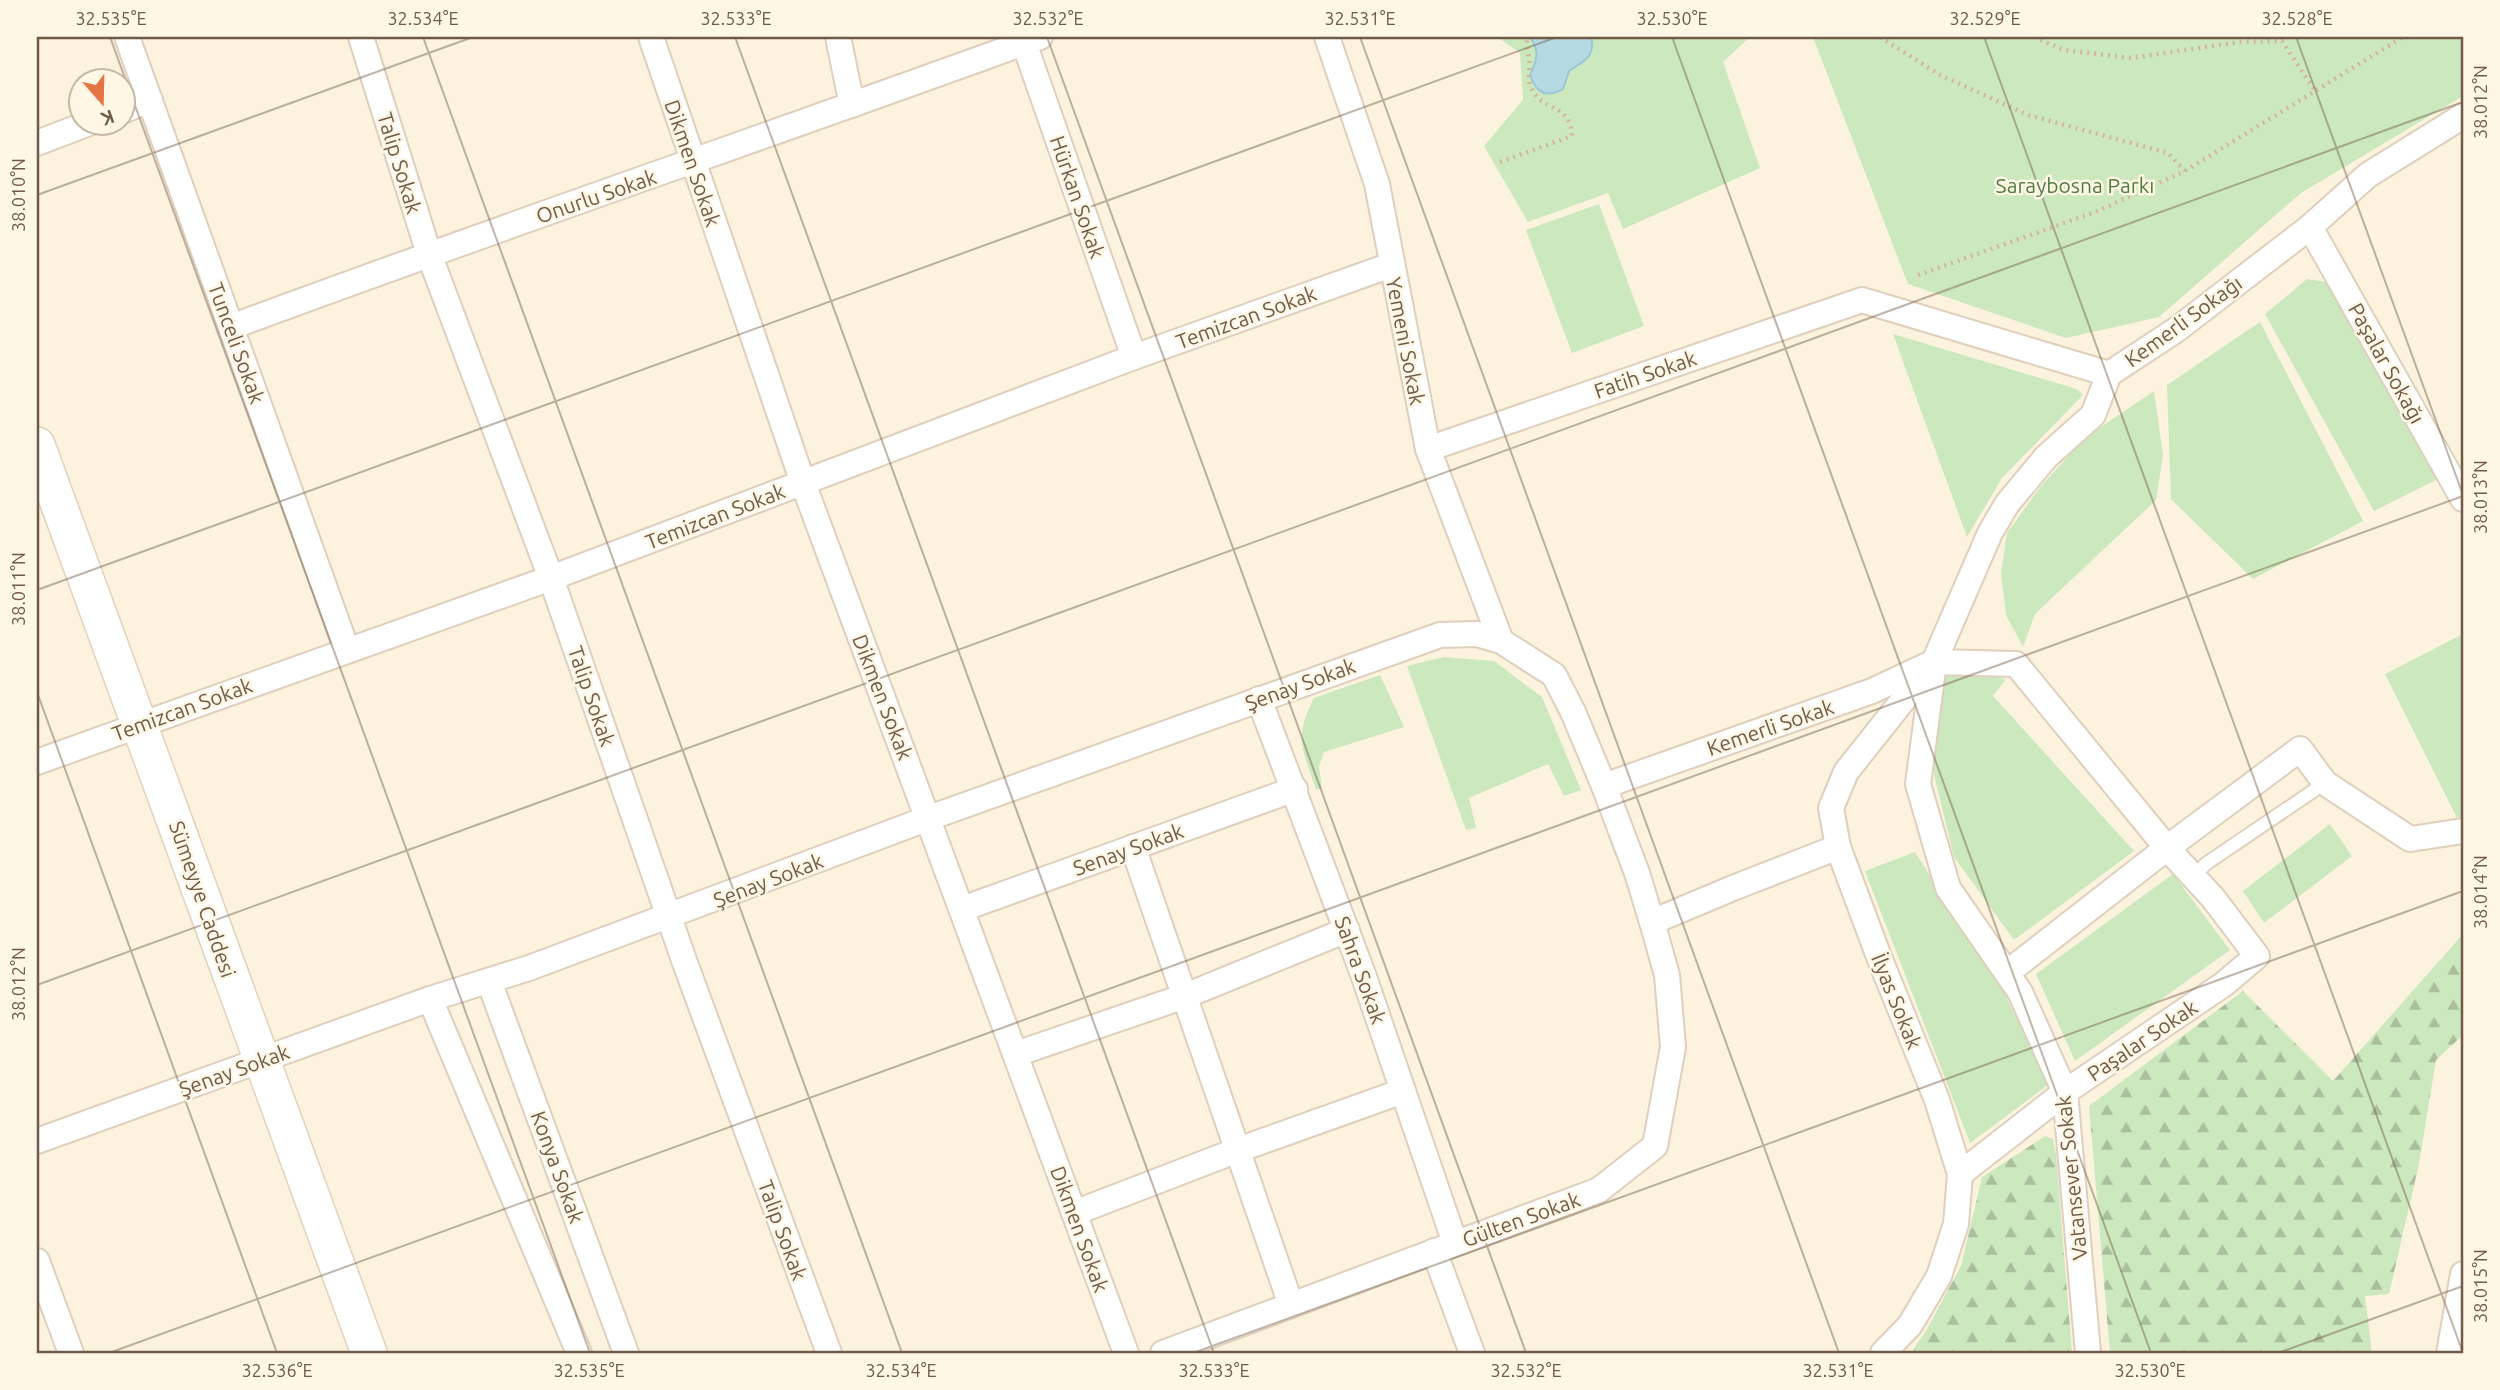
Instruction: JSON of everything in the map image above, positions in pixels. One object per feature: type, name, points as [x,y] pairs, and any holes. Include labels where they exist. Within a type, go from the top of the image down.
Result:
[{"type":"street","name":"Tunceli Sokak","points":[[127,37],[347,650]]},
{"type":"street","name":"Talip Sokak","points":[[361,37],[429,254],[551,578],[669,917],[829,1353]]},
{"type":"street","name":"Dikmen Sokak","points":[[650,37],[803,483],[1126,1353]]},
{"type":"street","points":[[838,37],[852,105]]},
{"type":"street","name":"Yemeni Sokak","points":[[1327,37],[1377,184],[1428,449],[1501,641]]},
{"type":"street","name":"Onurlu Sokak","points":[[231,327],[852,105],[1028,39]]},
{"type":"street","name":"Hürkan Sokak","points":[[1028,39],[1133,357]]},
{"type":"street","points":[[136,106],[150,100]]},
{"type":"street","name":"Kemerli Sokağı","points":[[1934,662],[1990,533],[2007,504],[2046,457],[2092,415],[2109,374],[2176,330],[2311,227],[2368,175],[2463,116]]},
{"type":"street","points":[[37,143],[66,132]]},
{"type":"street","name":"Paşalar Sokağı","points":[[2311,227],[2463,499]]},
{"type":"street","name":"Temizcan Sokak","points":[[37,762],[551,578],[1133,357],[1391,265]]},
{"type":"street","name":"Fatih Sokak","points":[[1428,449],[1862,300],[2109,374]]},
{"type":"street","name":"Sümeyye Caddesi","points":[[37,445],[141,723],[260,1061],[369,1353]]},
{"type":"street","name":"Şenay Sokak","points":[[37,1141],[430,999],[489,981],[669,917],[929,818],[1440,635],[1476,634],[1501,641]]},
{"type":"street","name":"Gülten Sokak","points":[[1163,1353],[1599,1191],[1655,1146],[1673,1047],[1667,975],[1652,922],[1637,873],[1604,786],[1573,712],[1554,676],[1501,641]]},
{"type":"street","points":[[1934,662],[2016,664],[2193,876]]},
{"type":"street","name":"Kemerli Sokak","points":[[1604,786],[1861,695],[1934,662]]},
{"type":"street","name":"İlyas Sokak","points":[[1883,1353],[1910,1325],[1939,1276],[1955,1224],[1960,1174],[1937,1100],[1838,847],[1831,808],[1846,772],[1934,662]]},
{"type":"street","name":"Vatansever Sokak","points":[[1934,662],[1918,784],[1948,888],[2020,992],[2065,1092],[2088,1353]]},
{"type":"street","name":"Sahra Sokak","points":[[1259,699],[1347,930],[1403,1091],[1472,1353]]},
{"type":"street","points":[[2008,972],[2300,749],[2325,783],[2410,839],[2463,831]]},
{"type":"street","name":"Senay Sokak","points":[[962,909],[1295,789]]},
{"type":"street","points":[[1133,847],[1291,1305]]},
{"type":"street","points":[[1652,922],[1838,847]]},
{"type":"street","name":"Paşalar Sokak","points":[[1960,1174],[2065,1092],[2224,984],[2257,956],[2193,876]]},
{"type":"street","points":[[1016,1054],[1185,996],[1347,930]]},
{"type":"street","name":"Konya Sokak","points":[[489,981],[626,1353]]},
{"type":"street","points":[[430,999],[579,1353]]},
{"type":"street","points":[[1074,1213],[1403,1091]]},
{"type":"street","points":[[37,1261],[71,1353]]},
{"type":"street","points":[[2449,1353],[2463,1274]]},
{"type":"lane","points":[[2193,876],[2207,863],[2325,783]]},
{"type":"path","points":[[1880,37],[1940,75],[2016,109],[2086,132],[2168,153],[2185,171]]},
{"type":"path","points":[[2034,37],[2064,50],[2131,58],[2239,41],[2282,41],[2315,91]]},
{"type":"path","points":[[1918,275],[2098,211],[2185,171],[2403,37]]},
{"type":"path","points":[[1500,162],[1572,136],[1572,124],[1560,110],[1542,103],[1530,87],[1527,38]]},
{"type":"green space","points":[[1497,37],[1750,37],[1723,62],[1760,168],[1623,229],[1608,193],[1528,222],[1484,146],[1523,100],[1520,53]]},
{"type":"green space","name":"Saraybosna Parkı","points":[[1813,37],[2463,37],[2463,96],[2301,193],[2159,317],[2066,338],[1908,284]]},
{"type":"green space","points":[[1599,204],[1644,326],[1572,353],[1526,230]]},
{"type":"green space","points":[[2307,279],[2327,282],[2438,479],[2374,511],[2265,314]]},
{"type":"green space","points":[[2260,322],[2363,521],[2253,579],[2171,499],[2167,385]]},
{"type":"green space","points":[[1893,334],[2077,389],[2083,395],[2002,478],[1967,537]]},
{"type":"green space","points":[[2154,391],[2163,455],[2156,500],[2035,614],[2023,647],[2006,615],[2001,573],[2007,533],[2041,486],[2086,437]]},
{"type":"green space","points":[[2463,634],[2463,830],[2385,674]]},
{"type":"green space","points":[[1444,657],[1494,661],[1542,697],[1581,790],[1564,796],[1548,764],[1469,798],[1476,828],[1466,830],[1407,666]]},
{"type":"green space","points":[[1951,670],[2006,679],[1993,696],[2134,851],[2014,940],[1954,857],[1929,754],[1938,678]]},
{"type":"green space","points":[[1380,675],[1404,727],[1324,752],[1319,767],[1322,788],[1316,790],[1302,744],[1304,724],[1314,698]]},
{"type":"green space","points":[[2330,824],[2352,856],[2264,923],[2243,891]]},
{"type":"green space","points":[[1915,852],[2002,988],[2048,1085],[1970,1143],[1865,871]]},
{"type":"green space","points":[[2173,874],[2230,950],[2075,1061],[2036,974]]},
{"type":"green space","points":[[2463,934],[2463,1035],[2436,1060],[2419,1164],[2389,1294],[2365,1296],[2372,1353],[2110,1353],[2089,1106],[2243,991],[2333,1081]]},
{"type":"green space","points":[[2045,1136],[2053,1139],[2056,1154],[2072,1353],[1911,1353],[1961,1266],[1982,1177]]},
{"type":"water","points":[[1530,37],[1591,37],[1592,50],[1587,58],[1569,71],[1563,89],[1547,94],[1539,90],[1530,75],[1536,56]]}]
